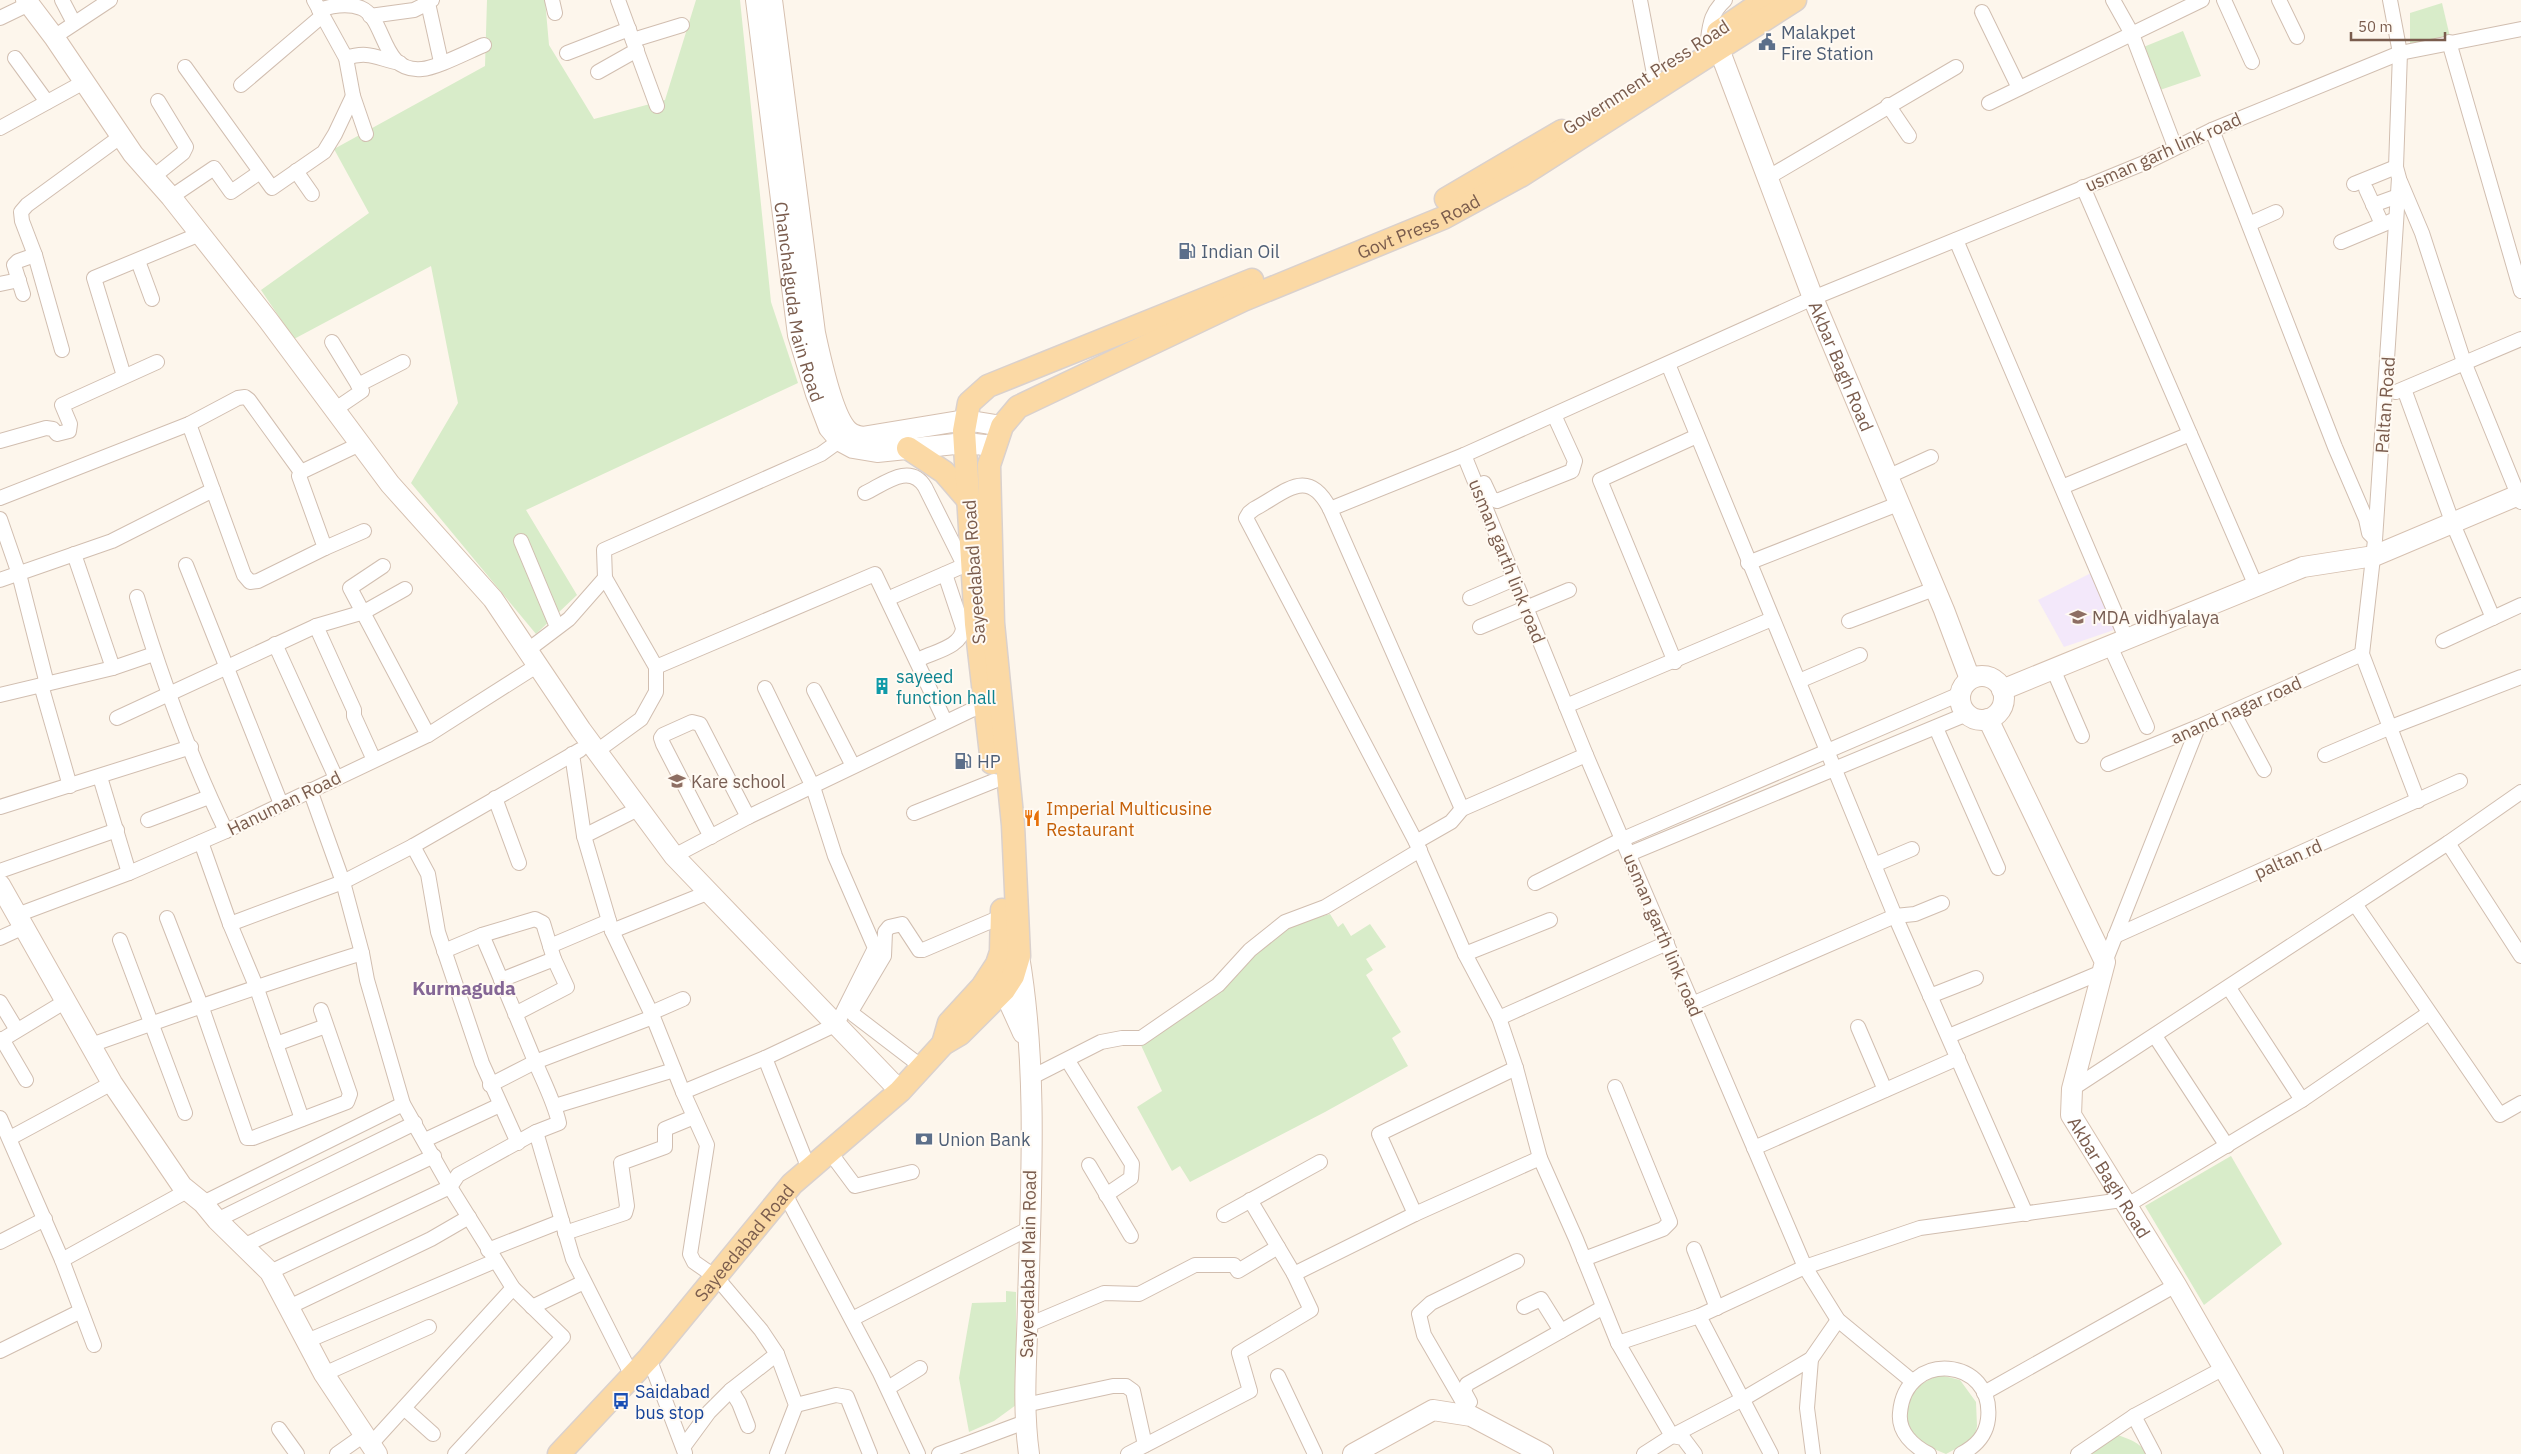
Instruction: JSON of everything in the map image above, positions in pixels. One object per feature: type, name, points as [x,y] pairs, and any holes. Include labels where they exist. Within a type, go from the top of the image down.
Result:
[{"type":"main road","name":"Government Press Road","points":[[964,431],[968,403],[988,386],[1416,214],[1527,153],[1654,74],[1714,44],[1765,0]]},
{"type":"main road","name":"Govt Press Road","points":[[995,445],[1018,407],[1243,300],[1443,218],[1522,174],[1714,44],[1795,0]]},
{"type":"main road","name":"Sayeedabad Road","points":[[964,431],[969,501],[968,564],[994,781],[1002,861],[1002,916],[1009,973]]},
{"type":"main road","name":"Sayeedabad Road","points":[[560,1454],[649,1358],[785,1194],[829,1150],[900,1091],[943,1044],[949,1023],[1009,973],[1013,825],[993,623],[995,445]]},
{"type":"main road","points":[[908,448],[944,472],[969,501]]},
{"type":"street","points":[[62,0],[74,23]]},
{"type":"street","points":[[54,36],[110,0]]},
{"type":"street","points":[[618,0],[657,106]]},
{"type":"street","name":"Chanchalguda Main Road","points":[[756,0],[798,335],[811,350]]},
{"type":"street","name":"Chanchalguda Main Road","points":[[772,0],[811,350],[829,428],[845,436]]},
{"type":"street","points":[[1640,0],[1654,74]]},
{"type":"street","points":[[1714,44],[1710,21],[1716,8],[1725,0]]},
{"type":"street","points":[[2113,0],[2132,34],[2175,147]]},
{"type":"street","points":[[2170,0],[2176,13]]},
{"type":"street","points":[[1989,103],[2202,0]]},
{"type":"street","points":[[2224,0],[2252,62]]},
{"type":"street","points":[[2279,0],[2297,37]]},
{"type":"street","name":"Paltan Road","points":[[2390,0],[2400,53],[2398,196],[2386,396],[2374,548],[2362,654],[2418,801]]},
{"type":"street","points":[[370,16],[414,10],[429,1],[441,62]]},
{"type":"street","points":[[0,18],[27,2],[54,36],[120,137],[171,197],[268,320],[390,484],[494,599],[594,748],[674,856],[900,1091]]},
{"type":"street","points":[[241,85],[318,9],[333,6],[361,8],[370,16],[385,46],[407,68],[423,70],[484,45]]},
{"type":"street","points":[[318,9],[346,58],[353,96],[366,134]]},
{"type":"street","points":[[1982,12],[2020,88]]},
{"type":"street","points":[[568,53],[633,40],[682,25]]},
{"type":"street","name":"usman garh link road","points":[[1813,298],[2149,161],[2212,130],[2400,53],[2521,29]]},
{"type":"street","points":[[598,72],[633,40]]},
{"type":"street","points":[[2450,42],[2517,264],[2521,292]]},
{"type":"street","name":"Akbar Bagh Road","points":[[1714,44],[1813,298],[1934,589],[1965,687],[1961,706],[1967,714]]},
{"type":"street","points":[[346,58],[367,53],[382,60],[400,63]]},
{"type":"street","points":[[15,58],[47,102]]},
{"type":"street","points":[[185,67],[272,188],[324,152],[353,96]]},
{"type":"street","points":[[1767,178],[1888,105],[1956,67]]},
{"type":"street","points":[[0,128],[84,82]]},
{"type":"street","points":[[153,177],[183,153],[186,147],[158,101]]},
{"type":"street","points":[[1888,105],[1909,136]]},
{"type":"street","points":[[2212,130],[2335,447],[2366,519],[2374,548]]},
{"type":"street","points":[[62,350],[35,255],[21,215],[24,208],[120,137]]},
{"type":"street","points":[[171,197],[214,168],[231,192],[260,172]]},
{"type":"street","points":[[296,171],[312,194]]},
{"type":"street","points":[[2002,690],[2303,567],[2453,524],[2520,497],[2464,362],[2422,233],[2397,172],[2360,187],[2373,205],[2382,224]]},
{"type":"street","points":[[2083,187],[2256,586]]},
{"type":"street","points":[[2373,205],[2398,196]]},
{"type":"street","points":[[2249,224],[2276,212]]},
{"type":"street","points":[[2341,242],[2396,218]]},
{"type":"street","points":[[124,376],[94,278],[200,234]]},
{"type":"street","points":[[1956,240],[2062,487],[2147,727]]},
{"type":"street","points":[[23,294],[15,263],[35,255]]},
{"type":"street","points":[[138,261],[152,299]]},
{"type":"street","points":[[0,284],[19,280]]},
{"type":"street","points":[[1555,418],[1575,461],[1575,468],[1572,471],[1497,501],[1491,498],[1473,456],[1813,298]]},
{"type":"street","points":[[2386,396],[2521,339]]},
{"type":"street","points":[[332,342],[362,392],[334,410]]},
{"type":"street","points":[[0,441],[46,428],[53,429],[57,434],[69,431],[70,424],[62,405],[157,362]]},
{"type":"street","points":[[358,385],[403,362]]},
{"type":"street","points":[[1668,364],[1748,563],[1799,681],[1895,916],[1930,996],[1950,1036],[2026,1214]]},
{"type":"street","points":[[2404,389],[2453,524],[2493,618]]},
{"type":"street","points":[[0,498],[189,424],[238,398],[245,397],[301,472],[299,483],[325,548]]},
{"type":"street","points":[[1330,510],[1555,418]]},
{"type":"street","points":[[189,424],[244,575],[250,582],[258,581],[364,530]]},
{"type":"street","points":[[845,436],[853,448],[877,452],[908,448],[964,431]]},
{"type":"street","points":[[230,924],[343,882],[413,846],[572,754],[594,748],[642,719],[656,692],[656,667],[605,578],[604,550],[821,454],[845,436],[862,437],[964,431],[995,445]]},
{"type":"street","points":[[2062,487],[2190,434]]},
{"type":"street","points":[[1675,662],[1600,480],[1697,436]]},
{"type":"street","points":[[301,472],[360,444]]},
{"type":"street","name":"usman garth link road","points":[[1464,455],[1586,755],[1805,1267],[1838,1320],[1912,1381]]},
{"type":"street","points":[[1887,477],[1931,457]]},
{"type":"street","points":[[864,494],[904,475],[911,474],[916,476],[968,564],[894,596]]},
{"type":"street","points":[[1462,809],[1330,510],[1315,489],[1301,484],[1254,509],[1246,518],[1418,846],[1465,954],[1499,1018],[1516,1068],[1540,1158],[1618,1343],[1672,1436],[1683,1438],[1696,1454]]},
{"type":"street","points":[[0,580],[112,541],[213,490]]},
{"type":"street","points":[[1748,563],[1898,504]]},
{"type":"street","points":[[0,518],[19,574],[70,786]]},
{"type":"street","points":[[521,541],[558,628]]},
{"type":"street","points":[[74,554],[114,668]]},
{"type":"street","points":[[186,565],[281,804]]},
{"type":"street","points":[[383,566],[350,586],[428,735]]},
{"type":"street","points":[[656,667],[876,574],[945,721]]},
{"type":"street","points":[[922,658],[959,641],[963,635],[964,628],[945,574]]},
{"type":"street","name":"Hanuman Road","points":[[0,938],[20,921],[226,831],[428,735],[533,658],[605,578]]},
{"type":"street","points":[[1470,598],[1514,579]]},
{"type":"street","points":[[117,718],[316,626],[364,612],[405,589]]},
{"type":"street","points":[[1849,621],[1934,589]]},
{"type":"street","points":[[1480,628],[1569,590]]},
{"type":"street","points":[[137,596],[154,654],[169,694],[210,797],[226,831]]},
{"type":"street","points":[[2443,641],[2521,605]]},
{"type":"street","points":[[1566,706],[1675,662],[1772,619]]},
{"type":"street","points":[[316,626],[354,710],[354,716],[374,760]]},
{"type":"street","points":[[276,644],[336,778]]},
{"type":"street","points":[[0,695],[114,668],[154,654]]},
{"type":"street","name":"anand nagar road","points":[[2108,764],[2198,728],[2362,654]]},
{"type":"street","points":[[1799,681],[1860,656]]},
{"type":"street","points":[[2053,669],[2082,736]]},
{"type":"street","points":[[1535,883],[1623,839],[1828,752],[1965,687],[1976,677],[1989,677],[2002,690],[2004,697],[2000,711],[1988,719],[1976,719],[1967,714],[1629,854]]},
{"type":"street","points":[[2324,755],[2391,726],[2521,677]]},
{"type":"street","points":[[683,1092],[765,1058],[837,1024],[875,948],[835,856],[813,786],[765,688]]},
{"type":"street","points":[[814,690],[853,766]]},
{"type":"street","points":[[674,856],[748,817],[945,721],[984,704]]},
{"type":"street","points":[[2233,712],[2264,770]]},
{"type":"street","points":[[1988,719],[2104,967]]},
{"type":"street","points":[[711,837],[661,741],[663,736],[692,722],[700,724],[748,817]]},
{"type":"street","points":[[1936,728],[1998,868]]},
{"type":"street","points":[[1950,1036],[2104,967],[2198,728]]},
{"type":"street","points":[[0,807],[191,747]]},
{"type":"street","points":[[572,754],[584,836],[611,926],[652,1015],[707,1145],[690,1254],[694,1262],[717,1278],[761,1330],[776,1354],[796,1405],[777,1454]]},
{"type":"street","points":[[1030,1078],[1068,1061],[1101,1042],[1122,1038],[1141,1038],[1218,985],[1250,950],[1285,922],[1325,907],[1418,846],[1451,822],[1462,809],[1586,755]]},
{"type":"street","points":[[100,777],[129,873]]},
{"type":"street","points":[[914,813],[994,781]]},
{"type":"street","name":"paltan rd","points":[[2115,936],[2460,781]]},
{"type":"street","points":[[310,790],[343,882],[362,953],[367,980],[403,1104],[450,1187],[513,1288],[562,1337],[454,1454]]},
{"type":"street","points":[[2072,1089],[2229,988],[2521,794]]},
{"type":"street","points":[[148,820],[210,797]]},
{"type":"street","points":[[495,798],[519,863]]},
{"type":"street","points":[[584,836],[638,809]]},
{"type":"street","points":[[0,871],[116,830]]},
{"type":"street","points":[[201,842],[230,924],[256,986],[302,1119]]},
{"type":"street","points":[[2448,843],[2521,956]]},
{"type":"street","points":[[413,846],[428,874],[438,932],[490,1084],[518,1143]]},
{"type":"street","points":[[1874,865],[1912,849]]},
{"type":"street","points":[[0,885],[112,1083],[187,1191],[203,1203],[217,1220],[270,1272],[324,1374],[370,1445]]},
{"type":"street","points":[[501,980],[552,952],[611,926],[707,892]]},
{"type":"street","points":[[1692,1004],[1895,916],[1915,914],[1942,902]]},
{"type":"street","points":[[2355,904],[2500,1115],[2521,1103]]},
{"type":"street","points":[[922,1067],[854,1015],[852,1010],[884,956],[885,932],[889,927],[902,924],[919,950],[923,950],[1002,916]]},
{"type":"street","points":[[167,918],[202,1008],[247,1138],[253,1138],[347,1102],[349,1099],[350,1094],[321,1010]]},
{"type":"street","points":[[444,951],[482,934],[534,919],[543,924],[552,952],[567,985],[566,990],[516,1014]]},
{"type":"street","points":[[1465,954],[1550,920]]},
{"type":"street","points":[[270,1272],[450,1187],[458,1175],[536,1132],[560,1123],[555,1106],[482,934]]},
{"type":"street","points":[[120,940],[185,1113]]},
{"type":"street","points":[[1499,1018],[1666,943]]},
{"type":"street","points":[[91,1045],[202,1008],[256,986],[362,953]]},
{"type":"street","name":"Akbar Bagh Road","points":[[2104,967],[2072,1089],[2071,1115],[2176,1285],[2273,1454]]},
{"type":"street","name":"Sayeedabad Main Road","points":[[1009,973],[1027,1044],[1030,1078],[1030,1228],[1025,1413],[1029,1454]]},
{"type":"street","points":[[1930,996],[1976,978]]},
{"type":"street","points":[[2229,988],[2302,1100]]},
{"type":"street","points":[[490,1084],[535,1062],[652,1015],[683,999]]},
{"type":"street","points":[[26,1080],[1,1040],[66,1001]]},
{"type":"street","points":[[0,1002],[17,1030]]},
{"type":"street","points":[[1618,1343],[1699,1316],[1805,1267],[1920,1228],[2124,1203],[2227,1146],[2302,1100],[2429,1013]]},
{"type":"street","points":[[276,1044],[326,1026]]},
{"type":"street","points":[[1858,1027],[1885,1090]]},
{"type":"street","points":[[2155,1036],[2227,1146]]},
{"type":"street","points":[[765,1058],[809,1169]]},
{"type":"street","points":[[1754,1148],[1958,1058]]},
{"type":"street","points":[[1068,1061],[1132,1164],[1131,1178],[1106,1195]]},
{"type":"street","points":[[1415,1214],[1379,1134],[1516,1068]]},
{"type":"street","points":[[555,1106],[674,1070]]},
{"type":"street","points":[[10,1138],[112,1083]]},
{"type":"street","points":[[1584,1259],[1663,1229],[1670,1222],[1616,1087]]},
{"type":"street","points":[[203,1203],[403,1104]]},
{"type":"street","points":[[425,1140],[500,1105]]},
{"type":"street","points":[[307,1341],[491,1255],[563,1227],[625,1213],[627,1206],[621,1163],[665,1147],[665,1129],[694,1117]]},
{"type":"street","points":[[0,1118],[62,1260],[94,1345]]},
{"type":"street","points":[[217,1220],[415,1123]]},
{"type":"street","points":[[536,1132],[573,1259],[632,1376]]},
{"type":"street","points":[[829,1150],[855,1186],[912,1172]]},
{"type":"street","points":[[243,1246],[434,1156]]},
{"type":"street","points":[[1294,1274],[1415,1214],[1540,1158]]},
{"type":"street","points":[[1224,1216],[1320,1162]]},
{"type":"street","points":[[1089,1165],[1131,1236]]},
{"type":"street","points":[[62,1260],[187,1191]]},
{"type":"street","points":[[785,1194],[888,1388],[918,1454]]},
{"type":"street","points":[[1128,1454],[1250,1391],[1238,1353],[1311,1310],[1294,1274],[1250,1200]]},
{"type":"street","points":[[289,1308],[431,1239],[469,1217]]},
{"type":"street","points":[[0,1242],[45,1219]]},
{"type":"street","points":[[852,1319],[1030,1228]]},
{"type":"street","points":[[1028,1325],[1104,1293],[1139,1294],[1195,1265],[1234,1266],[1238,1270],[1278,1247]]},
{"type":"street","points":[[1694,1249],[1717,1308]]},
{"type":"street","points":[[1476,1418],[1424,1335],[1419,1314],[1431,1303],[1517,1260]]},
{"type":"street","points":[[532,1307],[584,1282]]},
{"type":"street","points":[[1984,1393],[2176,1285]]},
{"type":"street","points":[[338,1454],[370,1445],[513,1288]]},
{"type":"street","points":[[1524,1307],[1541,1299],[1561,1331]]},
{"type":"street","points":[[1476,1418],[1464,1387],[1602,1308]]},
{"type":"street","points":[[0,1351],[81,1311]]},
{"type":"street","points":[[1699,1316],[1771,1454]]},
{"type":"street","points":[[1644,1454],[1672,1436],[1743,1399],[1811,1359],[1838,1320]]},
{"type":"street","points":[[324,1374],[429,1327]]},
{"type":"street","points":[[685,1450],[709,1412],[731,1390],[776,1354]]},
{"type":"street","points":[[649,1358],[685,1450]]},
{"type":"street","points":[[1811,1359],[1806,1408],[1813,1454]]},
{"type":"street","points":[[888,1388],[920,1368]]},
{"type":"street","points":[[1929,1454],[1916,1447],[1906,1435],[1900,1416],[1901,1401],[1912,1381],[1925,1372],[1948,1368],[1963,1372],[1976,1381],[1984,1393],[1989,1408],[1986,1428],[1979,1442],[1961,1454]]},
{"type":"street","points":[[2078,1454],[2134,1416],[2224,1368]]},
{"type":"street","points":[[1278,1376],[1314,1454]]},
{"type":"street","points":[[939,1454],[1025,1413],[1113,1386],[1126,1386],[1133,1391],[1145,1445]]},
{"type":"street","points":[[731,1390],[739,1403],[748,1426]]},
{"type":"street","points":[[796,1405],[836,1394],[847,1397],[870,1454]]},
{"type":"street","points":[[404,1408],[433,1434]]},
{"type":"street","points":[[1353,1454],[1432,1410],[1476,1418],[1544,1454]]},
{"type":"street","points":[[2134,1416],[2154,1454]]},
{"type":"street","points":[[279,1429],[297,1454]]},
{"type":"shaded area","name":"MDA vidhyalaya","points":[[2093,572],[2114,630],[2064,647],[2038,600]]},
{"type":"green space","points":[[487,0],[545,0],[549,45],[594,119],[665,100],[696,0],[740,0],[771,302],[798,383],[526,510],[577,595],[536,634],[411,483],[458,403],[431,266],[294,339],[261,290],[369,213],[334,149],[485,66]]},
{"type":"green space","points":[[2442,3],[2450,37],[2410,44],[2410,13]]},
{"type":"green space","points":[[2183,31],[2201,76],[2160,90],[2141,48]]},
{"type":"green space","points":[[1330,914],[1338,927],[1343,923],[1351,936],[1370,924],[1386,947],[1366,959],[1373,970],[1366,975],[1401,1032],[1392,1038],[1408,1066],[1325,1112],[1190,1182],[1180,1166],[1172,1171],[1137,1107],[1162,1091],[1140,1043],[1282,928]]},
{"type":"green space","points":[[2231,1156],[2282,1244],[2204,1305],[2145,1206]]},
{"type":"green space","points":[[1006,1291],[1016,1292],[1016,1405],[994,1421],[969,1432],[959,1378],[972,1303],[1006,1302]]},
{"type":"green space","points":[[1940,1375],[1960,1380],[1976,1402],[1977,1426],[1974,1439],[1946,1454],[1919,1443],[1908,1422],[1907,1413],[1907,1404],[1914,1391],[1925,1382]]},
{"type":"green space","points":[[2115,1434],[2137,1443],[2147,1454],[2083,1454]]},
{"type":"place","name":"Malakpet Fire Station","points":[[1767,42]]},
{"type":"place","name":"Indian Oil","points":[[1187,251]]},
{"type":"place","name":"MDA vidhyalaya","points":[[2078,617]]},
{"type":"place","name":"sayeed function hall","points":[[882,686]]},
{"type":"place","name":"HP","points":[[963,761]]},
{"type":"place","name":"Kare school","points":[[677,781]]},
{"type":"place","name":"Imperial Multicusine Restaurant","points":[[1032,818]]},
{"type":"place","name":"Union Bank","points":[[924,1139]]},
{"type":"place","name":"Saidabad bus stop","points":[[621,1401]]},
{"type":"district","name":"Kurmaguda","points":[[464,988]]}]
